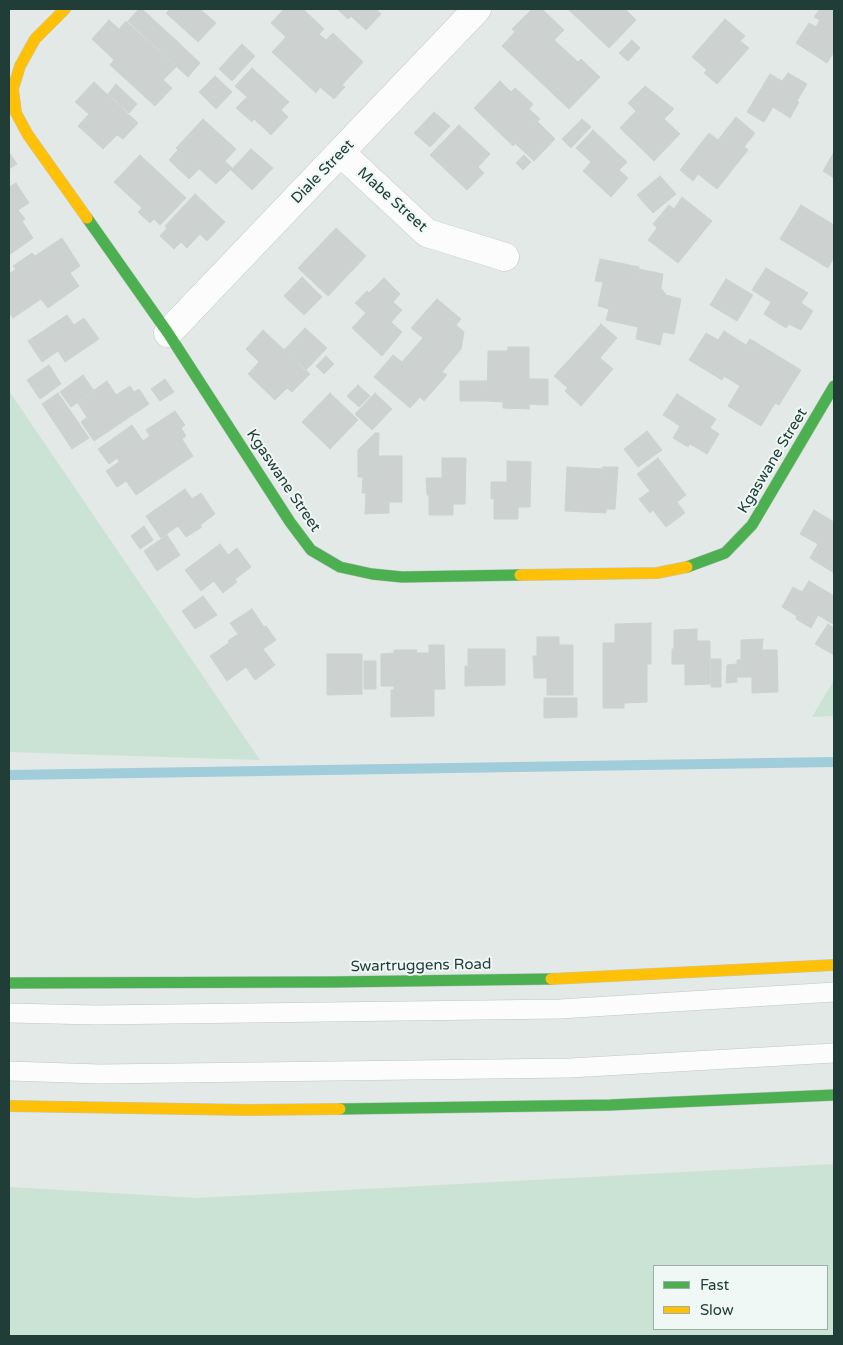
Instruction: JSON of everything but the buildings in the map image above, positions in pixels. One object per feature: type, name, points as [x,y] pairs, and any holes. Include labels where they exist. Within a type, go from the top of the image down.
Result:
[{"type":"main road","name":"Kgaswane Street","points":[[64,9],[35,40],[20,66],[13,89],[16,113],[28,134],[168,333],[290,522],[311,550],[340,567],[372,574],[402,577],[657,572],[694,566],[724,553],[752,525],[834,386]]},
{"type":"main road","name":"Swartruggens Road","points":[[9,982],[323,982],[544,979],[834,965]]},
{"type":"main road","points":[[9,1106],[287,1110],[610,1105],[834,1095]]},
{"type":"street","name":"Diale Street","points":[[168,333],[477,9]]},
{"type":"street","name":"Mabe Street","points":[[341,153],[427,233],[505,256]]},
{"type":"lane","points":[[9,1013],[96,1015],[560,1009],[834,992]]},
{"type":"lane","points":[[9,1071],[100,1074],[570,1068],[834,1053]]},
{"type":"green space","points":[[9,391],[260,760],[9,752]]},
{"type":"green space","points":[[834,680],[834,716],[812,717]]},
{"type":"green space","points":[[834,1164],[834,1336],[9,1336],[9,1187],[196,1198]]},
{"type":"waterway","points":[[9,775],[834,762]]},
{"type":"traffic: fast","points":[[87,218],[168,333],[290,522],[311,550],[340,567],[372,574],[402,577],[520,575]]},
{"type":"traffic: fast","points":[[687,567],[725,553],[752,525],[834,386]]},
{"type":"traffic: fast","points":[[9,983],[551,979]]},
{"type":"traffic: fast","points":[[340,1109],[610,1105],[834,1095]]},
{"type":"traffic: slow","points":[[65,9],[35,39],[20,66],[13,89],[16,113],[28,135],[87,218]]},
{"type":"traffic: slow","points":[[520,575],[657,573],[687,567]]},
{"type":"traffic: slow","points":[[551,979],[834,965]]},
{"type":"traffic: slow","points":[[9,1106],[248,1110],[340,1109]]}]
